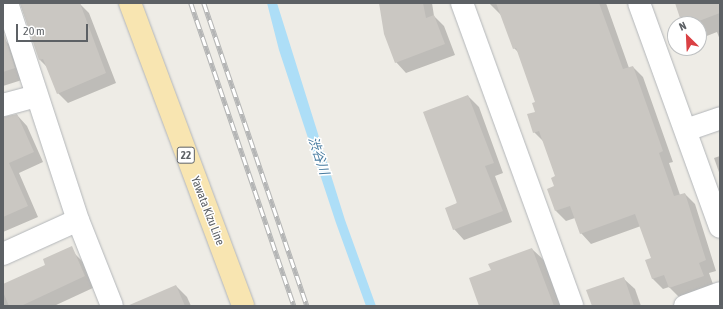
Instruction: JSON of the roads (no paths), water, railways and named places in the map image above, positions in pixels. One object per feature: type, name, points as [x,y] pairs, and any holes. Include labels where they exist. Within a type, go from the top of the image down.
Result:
[{"type":"main road","name":"Yawata Kizu Line","points":[[130,3],[243,306]]},
{"type":"street","points":[[6,3],[78,220],[112,306]]},
{"type":"street","points":[[462,3],[572,306]]},
{"type":"street","points":[[639,3],[720,227]]},
{"type":"street","points":[[3,105],[36,96]]},
{"type":"street","points":[[686,130],[720,118]]},
{"type":"street","points":[[3,254],[78,220]]},
{"type":"street","points":[[685,306],[720,293]]},
{"type":"water","name":"渋谷川","points":[[267,3],[277,3],[345,220],[376,306],[366,306],[336,223],[279,50]]},
{"type":"railway","points":[[191,3],[294,306]]},
{"type":"railway","points":[[204,3],[307,306]]}]
